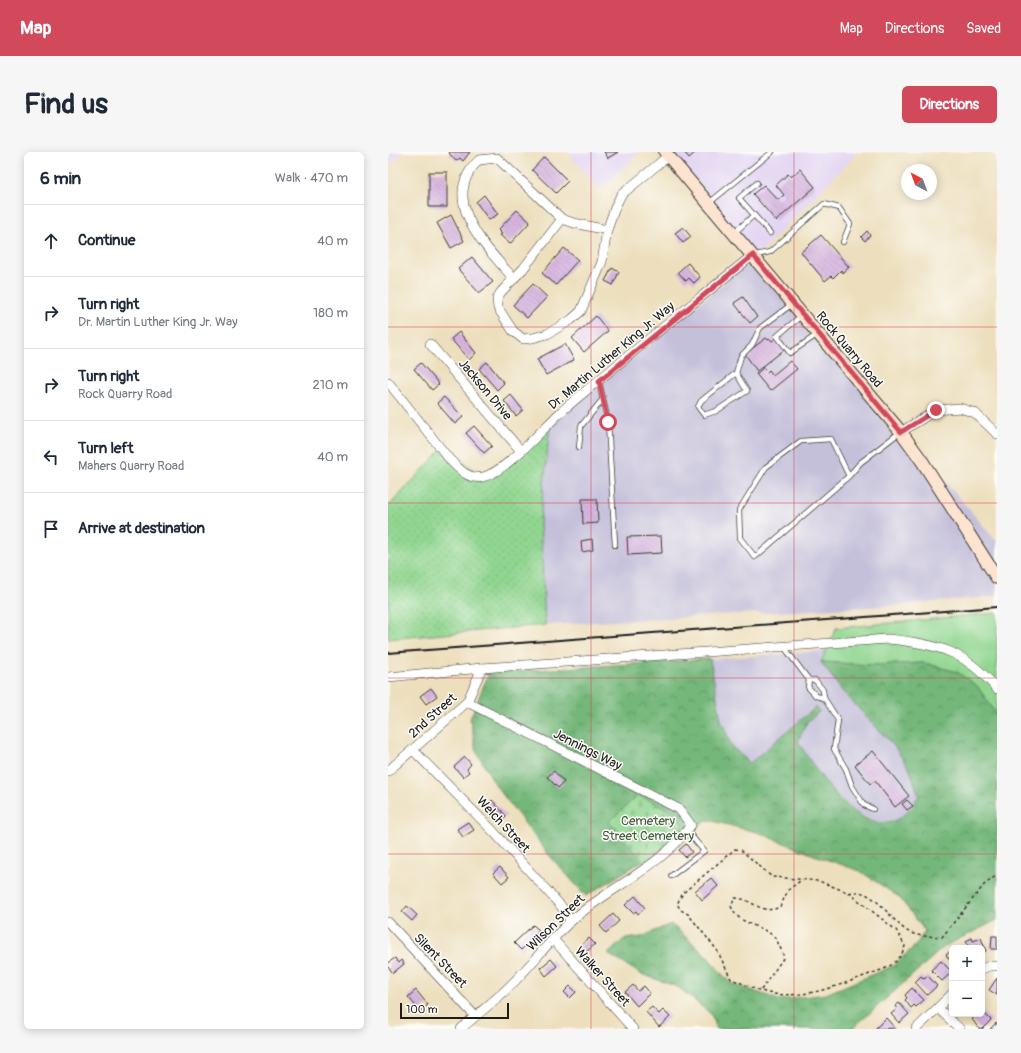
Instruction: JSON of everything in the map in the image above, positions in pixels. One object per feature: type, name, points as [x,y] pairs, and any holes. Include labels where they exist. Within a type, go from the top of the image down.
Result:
[{"type":"street","name":"Rock Quarry Road","points":[[666,154],[753,255],[901,432],[922,461],[997,578]]},
{"type":"street","points":[[562,219],[514,279],[501,292],[497,299],[498,308],[513,332],[523,339],[547,334],[571,320],[581,311],[602,262],[607,230],[621,194],[666,154]]},
{"type":"street","points":[[514,279],[478,237],[467,214],[463,197],[464,187],[467,176],[479,160],[497,158],[562,219],[607,230]]},
{"type":"street","name":"Dr. Martin Luther King Jr. Way","points":[[388,382],[461,472],[472,478],[484,477],[501,467],[521,451],[561,412],[753,255]]},
{"type":"street","name":"Jackson Drive","points":[[430,344],[521,451]]},
{"type":"street","points":[[901,432],[936,410],[960,408],[975,413],[997,434]]},
{"type":"street","points":[[388,677],[482,668],[888,639],[925,642],[963,658],[980,671],[997,689]]},
{"type":"street","name":"2nd Street","points":[[388,772],[467,702],[482,668]]},
{"type":"street","name":"Jennings Way","points":[[467,702],[679,810],[689,828]]},
{"type":"street","name":"Welch Street","points":[[413,750],[492,830],[561,906],[571,921]]},
{"type":"street","name":"Wilson Street","points":[[461,1029],[494,1002],[571,921],[600,898],[658,858],[682,839],[689,828]]},
{"type":"street","name":"Silent Street","points":[[388,922],[475,1016]]},
{"type":"street","name":"Walker Street","points":[[553,939],[633,1029]]},
{"type":"street","points":[[985,968],[997,966]]},
{"type":"street","points":[[916,1029],[949,997]]},
{"type":"street","points":[[938,1008],[960,1029]]},
{"type":"lane","points":[[709,203],[772,152]]},
{"type":"lane","points":[[757,183],[739,198],[770,233]]},
{"type":"lane","points":[[753,255],[770,252],[824,204],[839,208],[850,224],[843,242]]},
{"type":"lane","points":[[734,233],[754,215]]},
{"type":"lane","points":[[736,373],[747,391],[716,412],[704,415],[698,406],[701,402],[736,373],[741,356],[752,345],[760,328],[793,303]]},
{"type":"lane","points":[[803,315],[777,336],[790,353],[818,333]]},
{"type":"lane","points":[[599,381],[608,422],[615,545]]},
{"type":"lane","points":[[579,447],[581,426],[603,399]]},
{"type":"lane","points":[[849,476],[831,439],[801,442],[766,467],[739,510],[740,538],[755,557],[849,476],[860,463],[901,432]]},
{"type":"lane","points":[[784,647],[809,680],[808,687],[816,696],[824,698]]},
{"type":"lane","points":[[809,680],[816,680],[823,690],[824,698],[838,720],[834,749],[864,805],[873,809]]},
{"type":"lane","points":[[672,876],[704,850],[689,828]]},
{"type":"path","points":[[735,849],[741,850],[772,877],[801,880],[819,881],[849,893],[896,930],[902,939],[904,946],[902,956],[895,964],[817,992],[799,995],[773,994],[731,979],[717,950],[688,914],[681,910],[677,904],[682,893],[735,849]]},
{"type":"path","points":[[849,893],[854,892],[866,894],[880,904],[907,931],[919,936],[942,937],[984,885],[997,875]]},
{"type":"path","points":[[761,990],[784,958],[778,942],[771,935],[739,918],[734,912],[732,906],[735,898],[741,898],[767,911],[773,910],[780,907],[788,890],[801,880]]},
{"type":"shaded area","points":[[388,152],[404,152],[388,166]]},
{"type":"shaded area","points":[[567,152],[639,152],[600,190]]},
{"type":"shaded area","points":[[666,152],[858,152],[755,258]]},
{"type":"shaded area","points":[[755,258],[997,542],[997,596],[900,605],[545,625],[540,521],[550,425]]},
{"type":"shaded area","points":[[825,651],[821,662],[843,692],[894,746],[910,770],[919,796],[899,819],[880,824],[850,810],[818,774],[798,740],[807,722],[818,712],[816,707],[750,763],[732,747],[721,720],[710,659]]},
{"type":"green space","points":[[550,425],[540,521],[545,625],[388,639],[388,507],[444,447],[485,479]]},
{"type":"green space","points":[[997,613],[997,715],[977,686],[957,672],[924,663],[871,665],[821,662],[836,628]]},
{"type":"green space","points":[[710,659],[721,720],[732,747],[750,763],[816,707],[819,712],[807,722],[798,741],[815,768],[839,798],[853,811],[868,819],[883,823],[901,817],[907,812],[919,796],[910,770],[894,746],[843,692],[821,662],[871,665],[924,663],[957,672],[977,686],[997,715],[997,920],[945,946],[852,1029],[717,1029],[711,1014],[678,987],[641,974],[608,954],[624,939],[641,937],[671,924],[705,954],[730,983],[780,1000],[826,994],[893,966],[916,945],[925,931],[899,897],[860,871],[814,855],[757,832],[708,820],[586,896],[549,855],[497,787],[476,751],[470,719],[489,673]]},
{"type":"green space","name":"Cemetery Street Cemetery","points":[[638,795],[668,810],[675,815],[683,826],[681,832],[673,840],[644,862],[609,822]]},
{"type":"building","points":[[470,152],[463,161],[460,158],[456,161],[449,153]]},
{"type":"building","points":[[604,152],[618,152],[608,158]]},
{"type":"building","points":[[684,152],[696,152],[689,158]]},
{"type":"building","points":[[544,157],[568,181],[556,193],[532,170]]},
{"type":"building","points":[[800,169],[815,187],[776,221],[753,194],[764,185],[778,200],[784,195],[776,185],[788,174],[791,177]]},
{"type":"building","points":[[429,172],[447,172],[447,207],[429,207]]},
{"type":"building","points":[[484,195],[498,214],[489,220],[476,202]]},
{"type":"building","points":[[517,210],[530,222],[510,244],[500,235],[502,234],[498,230]]},
{"type":"building","points":[[451,215],[464,241],[451,248],[437,223]]},
{"type":"building","points":[[683,227],[691,237],[683,243],[675,233]]},
{"type":"building","points":[[867,231],[870,235],[865,241],[861,237]]},
{"type":"building","points":[[821,235],[849,267],[843,273],[841,270],[833,278],[831,276],[825,281],[801,252]]},
{"type":"building","points":[[564,248],[578,260],[556,285],[542,273]]},
{"type":"building","points":[[472,257],[493,282],[479,293],[458,269]]},
{"type":"building","points":[[688,263],[700,277],[694,283],[689,278],[686,281],[678,272]]},
{"type":"building","points":[[612,268],[619,272],[613,285],[605,281]]},
{"type":"building","points":[[533,284],[547,297],[527,318],[513,305]]},
{"type":"building","points":[[743,297],[757,317],[750,323],[734,303]]},
{"type":"building","points":[[596,316],[608,331],[584,352],[572,338]]},
{"type":"building","points":[[459,332],[476,353],[469,360],[451,339]]},
{"type":"building","points":[[766,338],[772,341],[776,338],[785,349],[757,371],[745,354]]},
{"type":"building","points":[[565,344],[574,360],[546,375],[537,359]]},
{"type":"building","points":[[790,361],[797,369],[770,391],[756,374],[763,368],[767,372],[769,370],[773,375]]},
{"type":"building","points":[[487,362],[504,383],[497,390],[479,369]]},
{"type":"building","points":[[421,363],[439,384],[432,390],[414,369]]},
{"type":"building","points":[[511,395],[523,410],[516,416],[504,401]]},
{"type":"building","points":[[444,397],[463,417],[455,424],[437,403]]},
{"type":"building","points":[[474,426],[492,446],[484,453],[466,433]]},
{"type":"building","points":[[582,499],[597,499],[598,523],[583,524]]},
{"type":"building","points":[[661,536],[662,553],[628,555],[627,537]]},
{"type":"building","points":[[592,539],[593,550],[582,552],[581,541]]},
{"type":"building","points":[[431,688],[437,696],[426,704],[420,696]]},
{"type":"building","points":[[873,751],[909,796],[895,807],[875,781],[870,784],[855,765]]},
{"type":"building","points":[[465,757],[471,764],[467,769],[469,772],[463,777],[454,767]]},
{"type":"building","points":[[554,771],[564,782],[558,788],[547,777]]},
{"type":"building","points":[[492,800],[506,816],[499,822],[490,815],[491,814],[485,807]]},
{"type":"building","points":[[907,800],[913,806],[907,810],[902,804]]},
{"type":"building","points":[[468,822],[474,830],[463,837],[457,829]]},
{"type":"building","points":[[686,844],[692,852],[685,857],[679,850]]},
{"type":"building","points":[[500,867],[509,877],[502,883],[493,873]]},
{"type":"building","points":[[711,878],[718,886],[702,900],[695,891]]},
{"type":"building","points":[[635,896],[645,908],[638,914],[636,911],[633,913],[625,905]]},
{"type":"building","points":[[407,906],[417,915],[412,921],[402,912]]},
{"type":"building","points":[[613,914],[619,921],[606,933],[600,926]]},
{"type":"building","points":[[533,925],[539,930],[536,933],[537,935],[521,950],[514,943]]},
{"type":"building","points":[[992,936],[997,936],[997,949],[991,949]]},
{"type":"building","points":[[589,938],[595,944],[582,956],[576,950]]},
{"type":"building","points":[[972,938],[973,941],[981,938],[984,945],[968,945],[966,941]]},
{"type":"building","points":[[395,958],[398,963],[401,960],[404,964],[393,973],[388,967],[388,963]]},
{"type":"building","points":[[551,959],[557,966],[546,976],[540,968]]},
{"type":"building","points":[[941,961],[949,969],[949,975],[942,981],[931,970]]},
{"type":"building","points":[[921,976],[924,979],[928,976],[937,986],[927,995],[915,982]]},
{"type":"building","points":[[997,978],[997,995],[989,990]]},
{"type":"building","points":[[633,985],[638,991],[644,986],[650,993],[637,1006],[625,992]]},
{"type":"building","points":[[570,986],[576,992],[570,998],[564,992]]},
{"type":"building","points":[[912,988],[924,1000],[916,1007],[914,1005],[911,1008],[905,1000],[907,998],[905,995]]},
{"type":"building","points":[[416,990],[428,1005],[420,1011],[408,997]]},
{"type":"building","points":[[899,1003],[909,1014],[899,1023],[891,1014],[897,1009],[895,1006]]},
{"type":"building","points":[[652,1007],[659,1014],[663,1010],[670,1017],[659,1027],[646,1012]]},
{"type":"building","points":[[985,1014],[991,1020],[982,1029],[979,1029],[972,1019],[974,1017],[985,1017]]},
{"type":"building","points":[[886,1018],[895,1028],[877,1029],[876,1028]]},
{"type":"building","points":[[996,1023],[997,1029],[990,1029]]},
{"type":"railway","points":[[388,653],[997,607]]},
{"type":"route","points":[[608,422],[599,381],[753,255],[901,432],[936,410]]}]
